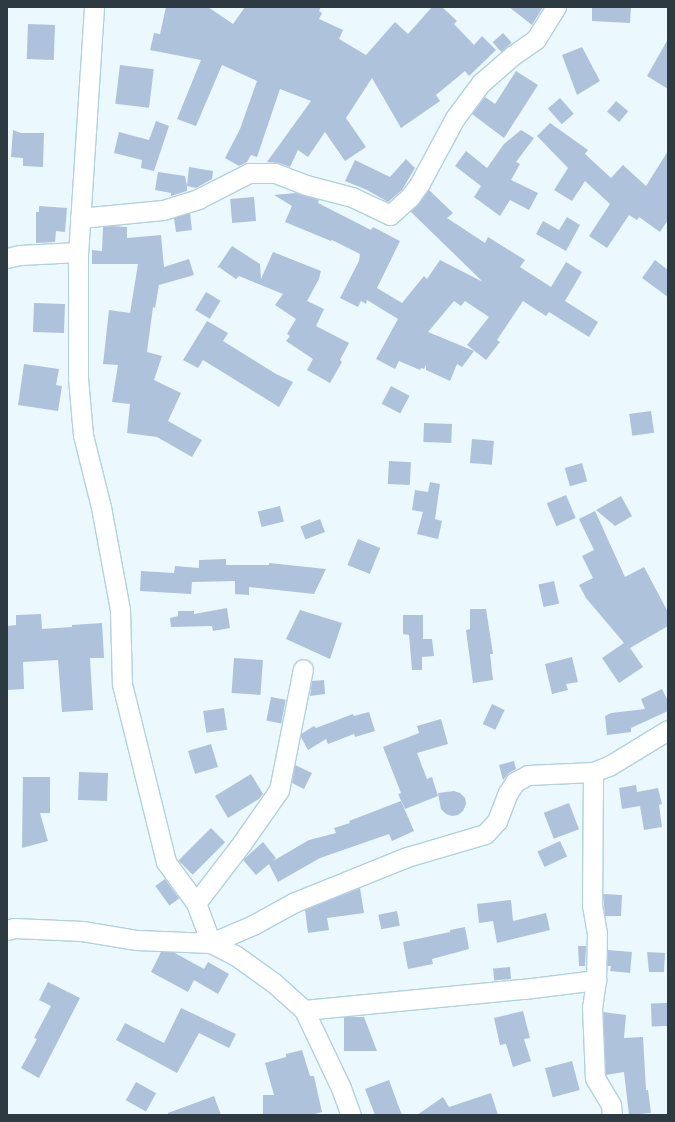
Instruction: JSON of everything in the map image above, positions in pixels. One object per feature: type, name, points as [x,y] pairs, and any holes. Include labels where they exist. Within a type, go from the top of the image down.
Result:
[{"type":"street","points":[[94,7],[78,252],[78,378],[83,435],[101,507],[120,610],[122,684],[166,862],[196,903],[212,943]]},
{"type":"street","points":[[80,218],[163,210],[198,199],[249,173],[275,173],[306,184],[352,197],[390,215],[410,197],[420,183],[455,118],[481,83],[512,56],[536,39],[556,7]]},
{"type":"street","points":[[7,258],[20,255],[78,252]]},
{"type":"street","points":[[196,903],[242,843],[279,790],[303,669]]},
{"type":"street","points":[[212,943],[253,925],[295,902],[407,857],[485,834],[497,821],[508,793],[515,782],[528,774],[593,772],[609,766],[668,730]]},
{"type":"street","points":[[593,772],[592,905],[597,933],[596,980],[592,1007],[594,1078],[611,1105],[612,1115]]},
{"type":"street","points":[[7,930],[14,928],[82,931],[137,940],[212,943],[235,955],[274,983],[304,1010],[341,1088],[351,1115]]},
{"type":"street","points":[[304,1010],[524,989],[596,980]]},
{"type":"building","points":[[166,7],[208,7],[233,24],[245,7],[321,7],[319,11],[322,13],[319,19],[343,30],[339,39],[366,55],[395,22],[408,34],[432,7],[442,7],[457,21],[454,24],[474,45],[482,36],[496,50],[469,76],[465,71],[436,95],[440,101],[401,128],[372,78],[346,118],[366,147],[345,161],[325,132],[308,157],[298,150],[290,167],[279,163],[267,162],[311,101],[280,89],[257,157],[251,155],[247,162],[239,166],[225,158],[240,129],[257,81],[222,65],[196,126],[177,119],[201,60],[150,50],[154,33],[160,34]]},
{"type":"building","points":[[509,7],[543,7],[532,25]]},
{"type":"building","points":[[592,7],[631,7],[630,23],[592,21]]},
{"type":"building","points":[[28,24],[55,25],[54,60],[27,59]]},
{"type":"building","points":[[503,33],[512,43],[501,52],[493,42]]},
{"type":"building","points":[[668,39],[668,89],[647,76]]},
{"type":"building","points":[[582,47],[600,81],[577,95],[562,55]]},
{"type":"building","points":[[120,65],[154,69],[149,108],[115,104]]},
{"type":"building","points":[[516,71],[538,85],[504,138],[472,114],[485,97],[495,104]]},
{"type":"building","points":[[560,98],[574,114],[562,124],[548,108]]},
{"type":"building","points":[[616,101],[628,111],[619,122],[607,112]]},
{"type":"building","points":[[156,121],[169,126],[154,171],[141,168],[142,160],[114,153],[119,132],[149,140]]},
{"type":"building","points":[[550,123],[588,150],[585,154],[611,178],[623,165],[646,186],[668,151],[668,220],[660,232],[639,217],[637,220],[629,215],[607,248],[589,236],[610,204],[585,181],[572,201],[554,190],[568,168],[537,136]]},
{"type":"building","points":[[13,130],[21,133],[44,133],[43,167],[23,166],[23,158],[11,157]]},
{"type":"building","points":[[521,130],[534,138],[516,162],[520,164],[511,180],[538,193],[529,210],[510,200],[500,216],[474,197],[481,186],[455,166],[466,151],[487,168],[504,144]]},
{"type":"building","points":[[406,159],[415,168],[402,190],[388,202],[367,190],[345,181],[355,160],[390,177]]},
{"type":"building","points":[[189,167],[213,171],[212,179],[196,188],[187,186]]},
{"type":"building","points":[[158,172],[185,176],[187,191],[171,196],[171,193],[155,190]]},
{"type":"building","points":[[429,190],[453,213],[447,218],[485,243],[488,237],[525,260],[520,267],[551,287],[566,262],[582,272],[565,301],[598,322],[589,337],[549,312],[546,316],[523,301],[497,340],[500,342],[486,360],[467,345],[489,317],[465,301],[461,306],[454,301],[428,332],[474,351],[462,367],[457,364],[450,381],[426,370],[426,365],[424,369],[421,368],[420,370],[399,361],[395,369],[376,359],[398,319],[367,300],[366,304],[361,301],[358,307],[340,298],[359,261],[360,254],[332,240],[331,241],[285,222],[292,206],[274,195],[296,193],[319,200],[318,203],[371,230],[373,227],[400,241],[377,288],[402,303],[424,276],[427,279],[440,260],[483,282],[410,211]]},
{"type":"building","points":[[254,197],[256,221],[232,223],[230,199]]},
{"type":"building","points":[[39,206],[67,208],[65,232],[56,231],[55,242],[36,243],[36,212],[39,212]]},
{"type":"building","points":[[190,213],[192,230],[176,232],[174,218]]},
{"type":"building","points":[[567,217],[580,225],[566,251],[536,234],[543,221],[559,230]]},
{"type":"building","points":[[103,227],[127,227],[127,238],[161,235],[164,267],[189,259],[194,275],[159,285],[155,308],[153,307],[147,352],[162,356],[154,380],[181,393],[168,421],[202,440],[192,457],[157,437],[127,433],[130,404],[112,402],[118,365],[103,364],[109,310],[130,313],[138,264],[92,264],[92,250],[102,251]]},
{"type":"building","points":[[232,246],[260,264],[261,279],[273,252],[321,271],[319,279],[307,301],[324,309],[316,326],[349,343],[340,360],[342,362],[330,383],[307,370],[313,359],[286,341],[290,336],[287,334],[296,319],[275,305],[283,294],[239,276],[236,279],[220,268],[221,267],[217,268]]},
{"type":"building","points":[[655,260],[668,270],[668,297],[642,278]]},
{"type":"building","points":[[206,292],[221,301],[210,319],[195,310]]},
{"type":"building","points":[[34,303],[65,304],[64,333],[33,332]]},
{"type":"building","points":[[207,321],[228,333],[223,341],[276,374],[293,382],[279,407],[203,360],[198,368],[183,360]]},
{"type":"building","points":[[24,364],[59,369],[56,385],[62,386],[58,411],[18,405]]},
{"type":"building","points":[[391,386],[410,396],[400,414],[382,404]]},
{"type":"building","points":[[651,411],[654,433],[632,436],[629,414]]},
{"type":"building","points":[[424,423],[452,424],[451,443],[423,442]]},
{"type":"building","points":[[472,439],[494,441],[492,465],[470,463]]},
{"type":"building","points":[[389,461],[411,462],[410,485],[388,484]]},
{"type":"building","points":[[582,463],[587,481],[570,486],[565,468]]},
{"type":"building","points":[[430,482],[440,484],[435,519],[442,521],[438,539],[417,534],[423,512],[412,510],[415,490],[428,492]]},
{"type":"building","points":[[566,495],[576,518],[556,526],[547,503]]},
{"type":"building","points":[[621,496],[632,516],[615,526],[596,510]]},
{"type":"building","points":[[280,506],[284,522],[262,527],[258,512]]},
{"type":"building","points":[[595,511],[625,577],[644,567],[668,612],[668,626],[630,648],[643,667],[619,683],[602,658],[624,643],[586,598],[579,585],[593,578],[582,556],[594,550],[579,519]]},
{"type":"building","points":[[320,519],[325,532],[305,540],[300,527]]},
{"type":"building","points":[[358,539],[380,548],[370,574],[348,565]]},
{"type":"building","points":[[226,559],[226,565],[269,565],[269,563],[326,569],[314,594],[249,587],[249,595],[235,594],[235,581],[192,582],[191,594],[140,591],[141,571],[174,573],[175,566],[199,568],[199,560]]},
{"type":"building","points":[[554,581],[559,603],[544,607],[538,585]]},
{"type":"building","points":[[227,608],[230,628],[213,631],[212,626],[171,627],[170,618],[178,616],[178,611],[194,611],[194,614]]},
{"type":"building","points":[[470,609],[486,609],[493,654],[490,654],[493,680],[473,683],[466,630],[470,629]]},
{"type":"building","points":[[300,610],[342,623],[330,659],[286,639]]},
{"type":"building","points":[[41,614],[42,629],[102,623],[104,658],[90,658],[93,710],[62,712],[58,660],[23,662],[24,689],[7,690],[7,626],[16,625],[16,615]]},
{"type":"building","points":[[403,615],[423,615],[423,639],[432,639],[434,656],[422,657],[422,670],[412,670],[409,635],[403,634]]},
{"type":"building","points":[[572,657],[578,682],[566,684],[568,690],[552,694],[545,664]]},
{"type":"building","points":[[234,658],[263,660],[260,695],[232,693]]},
{"type":"building","points":[[324,680],[325,694],[310,696],[312,681]]},
{"type":"building","points":[[662,689],[668,701],[668,711],[631,728],[631,732],[607,735],[605,716],[611,713],[645,709],[641,699]]},
{"type":"building","points":[[271,697],[286,700],[281,723],[266,721]]},
{"type":"building","points":[[492,704],[505,710],[495,730],[483,724]]},
{"type":"building","points":[[224,708],[227,730],[206,733],[203,711]]},
{"type":"building","points":[[369,712],[375,731],[355,737],[354,734],[328,744],[326,739],[308,750],[301,737],[301,734],[314,726],[316,728],[353,714],[354,716]]},
{"type":"building","points":[[441,719],[448,744],[417,753],[427,779],[432,777],[438,796],[405,809],[398,794],[401,793],[383,747],[419,733],[417,726]]},
{"type":"building","points":[[211,744],[218,767],[195,774],[188,751]]},
{"type":"building","points":[[514,761],[516,769],[509,773],[503,780],[499,765]]},
{"type":"building","points":[[295,765],[312,773],[304,789],[292,783]]},
{"type":"building","points":[[79,772],[108,773],[107,801],[78,800]]},
{"type":"building","points":[[251,774],[263,794],[259,799],[228,818],[215,796]]},
{"type":"building","points":[[23,777],[50,777],[50,813],[40,813],[48,841],[22,848]]},
{"type":"building","points":[[636,785],[637,792],[658,788],[662,804],[659,805],[662,827],[644,830],[640,806],[622,809],[619,788]]},
{"type":"building","points":[[454,791],[460,793],[465,798],[466,804],[463,811],[458,815],[452,816],[446,814],[441,809],[438,793]]},
{"type":"building","points":[[401,801],[414,831],[392,841],[389,834],[320,858],[278,882],[269,864],[256,875],[243,860],[263,842],[276,858],[273,861],[309,840],[336,833],[334,828],[350,823],[349,821]]},
{"type":"building","points":[[569,803],[579,829],[554,839],[544,813]]},
{"type":"building","points":[[211,828],[225,842],[193,875],[178,861]]},
{"type":"building","points":[[560,841],[567,856],[545,867],[537,852]]},
{"type":"building","points":[[165,879],[179,898],[169,905],[155,886]]},
{"type":"building","points":[[360,888],[364,913],[327,918],[329,930],[308,933],[305,910]]},
{"type":"building","points":[[603,894],[622,895],[621,916],[605,916]]},
{"type":"building","points":[[511,900],[513,921],[546,913],[550,930],[497,943],[493,921],[479,923],[477,904]]},
{"type":"building","points":[[397,911],[400,926],[381,929],[378,915]]},
{"type":"building","points":[[465,927],[469,949],[432,959],[433,964],[408,969],[403,942],[450,932],[450,930]]},
{"type":"building","points":[[578,946],[586,946],[585,966],[579,966]]},
{"type":"building","points":[[608,950],[632,952],[630,973],[610,971],[611,966],[607,966]]},
{"type":"building","points":[[161,952],[173,952],[204,969],[208,962],[229,974],[218,994],[194,980],[188,992],[151,972]]},
{"type":"building","points":[[647,952],[665,953],[664,972],[649,972]]},
{"type":"building","points":[[510,967],[511,979],[494,980],[493,968]]},
{"type":"building","points":[[48,982],[80,998],[39,1078],[21,1068],[37,1039],[34,1038],[51,1006],[39,1000]]},
{"type":"building","points":[[667,1003],[668,1026],[652,1027],[651,1004]]},
{"type":"building","points":[[181,1008],[236,1034],[229,1048],[199,1033],[177,1073],[116,1040],[125,1023],[164,1043]]},
{"type":"building","points":[[523,1011],[530,1038],[524,1039],[531,1061],[513,1067],[506,1044],[500,1045],[494,1018]]},
{"type":"building","points":[[603,1012],[626,1015],[624,1038],[643,1037],[646,1090],[648,1090],[651,1113],[629,1115],[624,1072],[606,1075]]},
{"type":"building","points":[[344,1017],[364,1017],[377,1051],[344,1051]]},
{"type":"building","points":[[302,1050],[310,1076],[314,1076],[322,1112],[311,1115],[263,1115],[263,1095],[274,1095],[265,1063],[286,1057],[286,1054]]},
{"type":"building","points":[[572,1061],[580,1090],[553,1097],[545,1068]]},
{"type":"building","points":[[389,1080],[402,1115],[375,1115],[365,1089]]},
{"type":"building","points":[[136,1082],[156,1093],[146,1112],[126,1100]]},
{"type":"building","points":[[491,1093],[498,1115],[417,1115],[443,1097],[449,1107]]},
{"type":"building","points":[[214,1096],[221,1115],[168,1115],[168,1113]]}]
